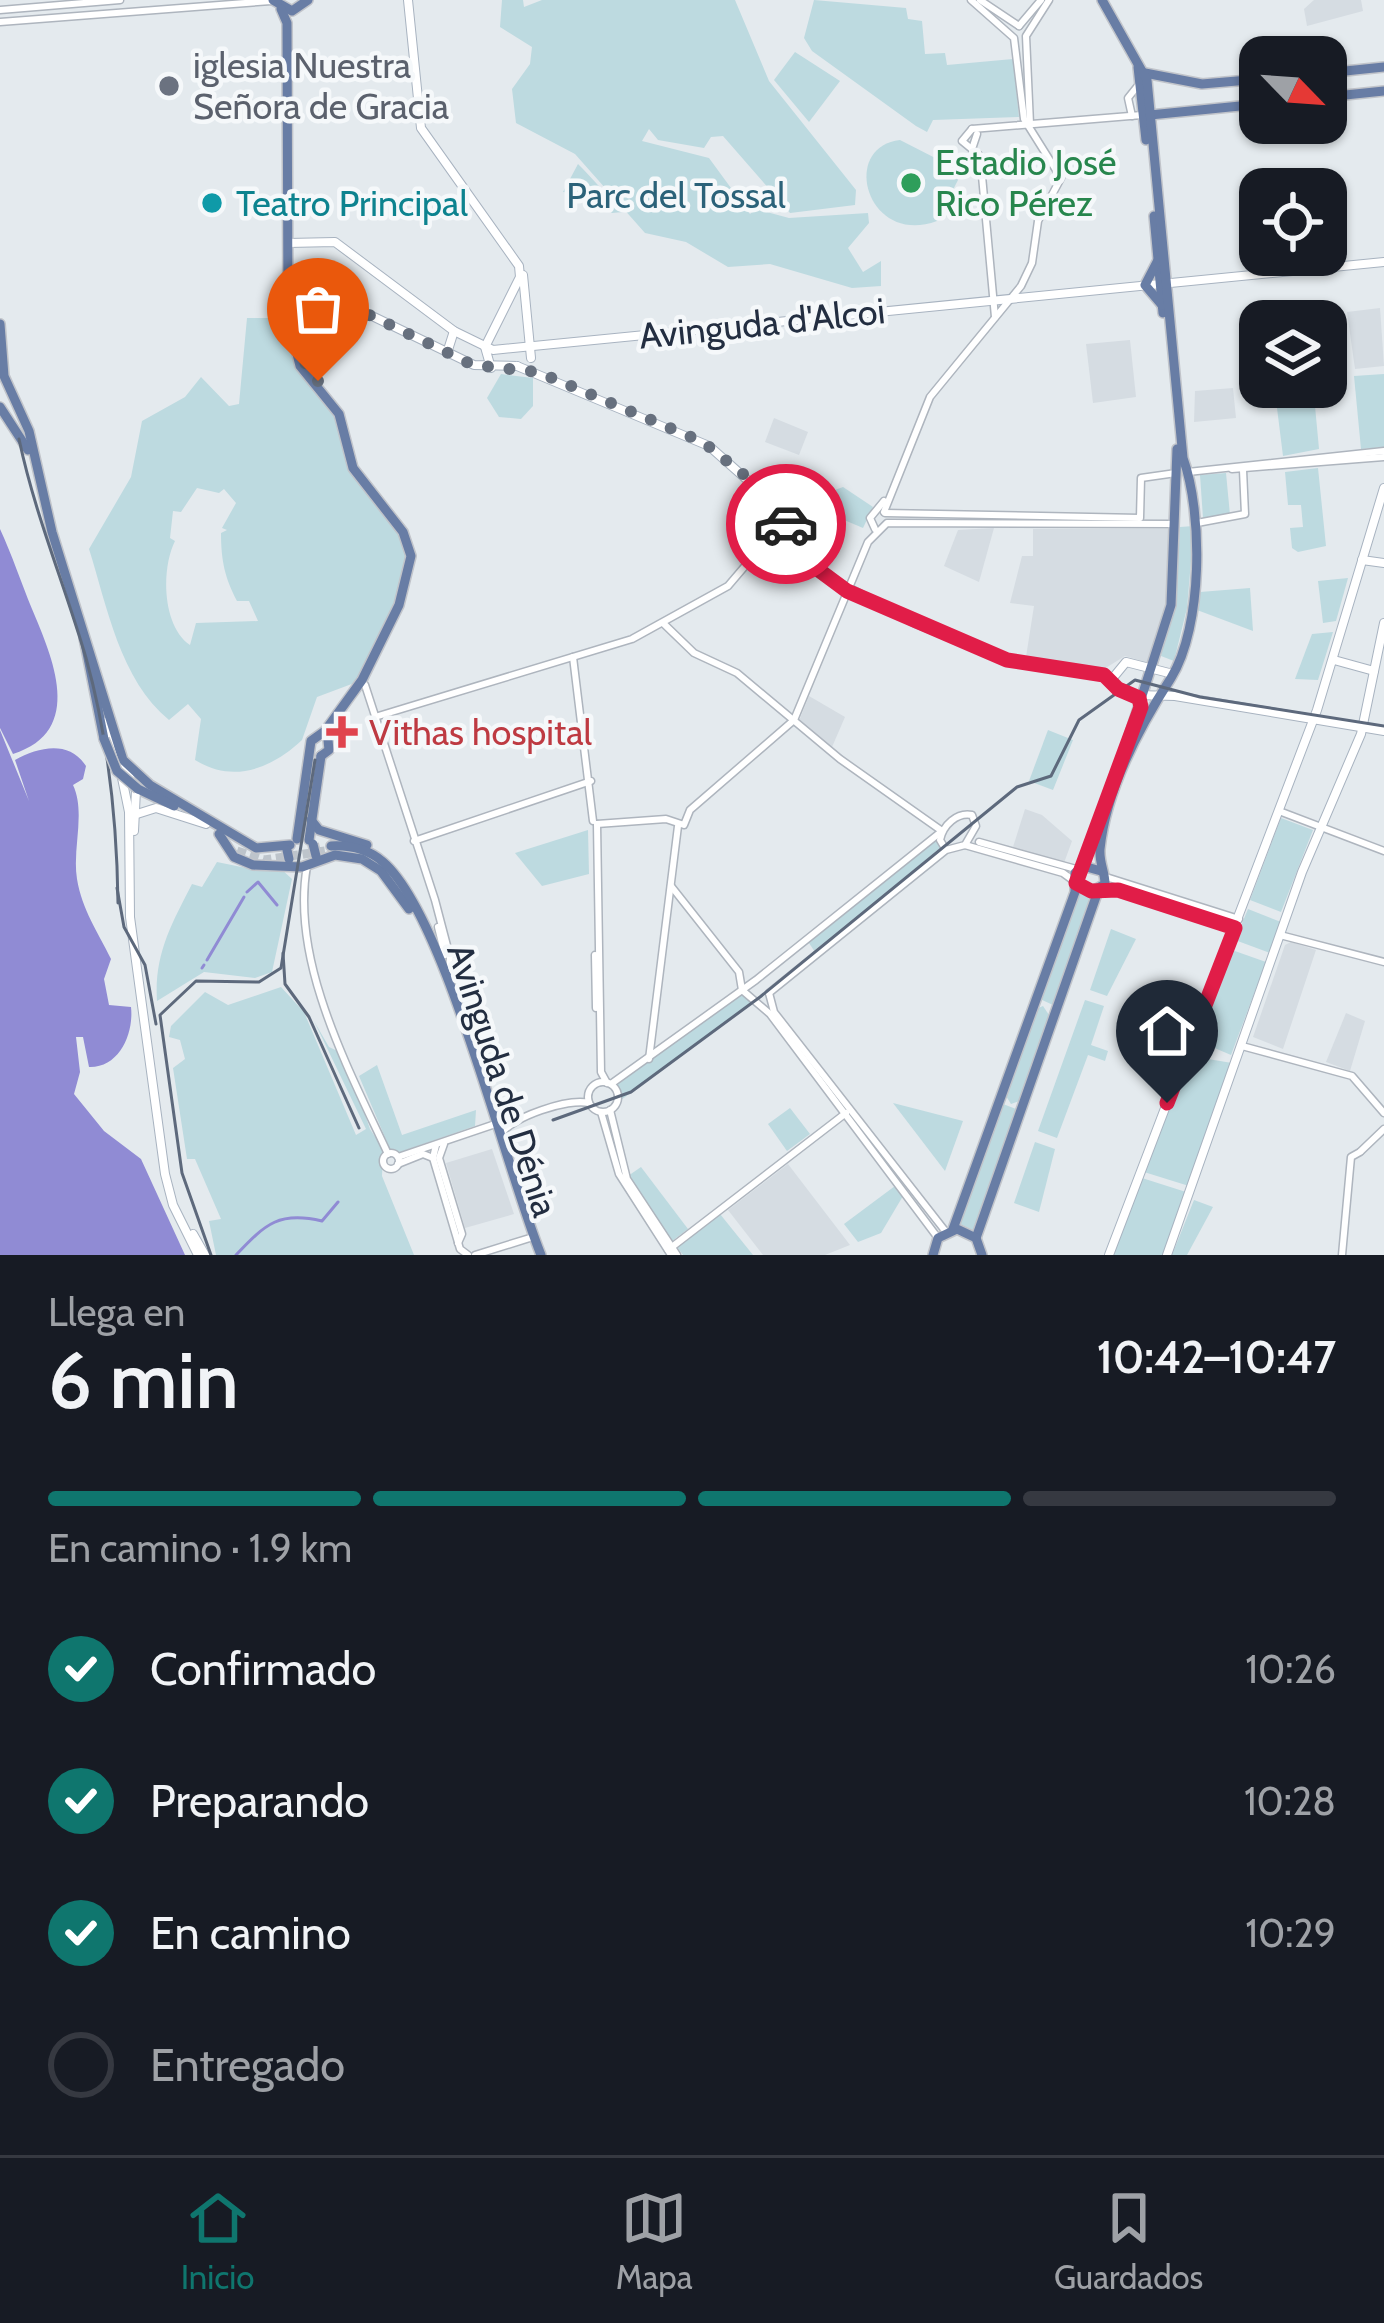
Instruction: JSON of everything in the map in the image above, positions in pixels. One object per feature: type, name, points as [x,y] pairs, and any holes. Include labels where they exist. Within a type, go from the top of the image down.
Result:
[{"type":"main road","points":[[302,856],[311,820],[316,754],[310,743],[323,738],[365,685],[412,583],[411,547],[354,462],[342,412],[302,360],[292,318],[292,21],[308,0]]},
{"type":"main road","points":[[410,0],[420,122],[517,263],[517,284],[486,349],[473,365]]},
{"type":"main road","points":[[982,1255],[976,1238],[1099,891],[1103,830],[1171,604],[1182,472],[1142,115],[1144,78],[1099,0]]},
{"type":"main road","points":[[276,3],[297,10]]},
{"type":"main road","points":[[276,3],[287,22],[291,243]]},
{"type":"main road","points":[[1347,71],[1384,67]]},
{"type":"main road","points":[[1144,78],[1202,84],[1239,81]]},
{"type":"main road","points":[[1347,95],[1384,92]]},
{"type":"main road","points":[[1142,115],[1239,106]]},
{"type":"main road","points":[[931,1254],[946,1233],[1002,1098],[1145,698],[1173,674],[1190,608],[1197,523],[1182,472],[1162,305],[1156,182],[1142,115]]},
{"type":"main road","points":[[452,170],[523,269],[528,353],[517,366]]},
{"type":"main road","points":[[291,243],[335,242],[454,331],[486,349],[491,368]]},
{"type":"main road","points":[[1158,260],[1145,286],[1162,305]]},
{"type":"main road","name":"Avinguda d'Alcoi","points":[[486,349],[528,353],[994,303],[1013,297],[1384,264]]},
{"type":"main road","points":[[291,277],[473,365],[517,366],[709,446],[748,478],[816,568],[847,591],[1007,660],[1112,679],[1118,689],[1145,698],[1384,730]]},
{"type":"main road","points":[[0,324],[2,369],[23,411],[61,569],[103,681],[110,740]]},
{"type":"main road","points":[[446,351],[454,331]]},
{"type":"main road","points":[[0,406],[26,442],[61,569],[133,791],[134,918],[170,1177],[202,1255]]},
{"type":"main road","points":[[7,418],[23,411]]},
{"type":"main road","points":[[1109,1255],[1314,718],[1384,488]]},
{"type":"main road","points":[[1178,524],[1197,523]]},
{"type":"main road","points":[[323,738],[386,634],[408,583],[411,547]]},
{"type":"main road","points":[[1362,560],[1384,563]]},
{"type":"main road","points":[[1167,1255],[1280,935],[1363,728],[1384,623]]},
{"type":"main road","points":[[84,639],[117,771],[133,791],[130,917],[165,1174],[173,1205],[202,1255]]},
{"type":"main road","points":[[1333,659],[1374,671]]},
{"type":"main road","points":[[1112,679],[1122,663],[1173,674]]},
{"type":"main road","points":[[316,754],[329,750],[323,738]]},
{"type":"main road","name":"Avinguda de Dénia","points":[[110,740],[133,771],[238,849]]},
{"type":"main road","points":[[302,856],[316,754]]},
{"type":"main road","name":"Avinguda de Dénia","points":[[133,791],[260,849],[302,856],[343,855],[373,864],[420,919]]},
{"type":"main road","name":"Avinguda de Dénia","points":[[134,820],[151,807],[213,828],[234,856],[246,863],[365,844]]},
{"type":"main road","name":"Avinguda de Dénia","points":[[311,820],[319,830],[365,844],[395,868],[440,962],[536,1248]]},
{"type":"main road","name":"Avinguda de Dénia","points":[[331,848],[363,849],[381,860],[420,919],[536,1248]]},
{"type":"main road","points":[[1081,868],[1103,874]]},
{"type":"main road","points":[[1076,883],[1099,891]]},
{"type":"main road","points":[[1035,1005],[1054,1010]]},
{"type":"main road","points":[[1002,1098],[1008,1106],[1020,1106]]},
{"type":"main road","points":[[946,1233],[976,1238]]},
{"type":"street","points":[[103,13],[107,0]]},
{"type":"street","points":[[0,10],[120,0]]},
{"type":"street","points":[[136,0],[138,10]]},
{"type":"street","points":[[971,0],[1013,36],[1026,36]]},
{"type":"street","points":[[980,0],[1026,36]]},
{"type":"street","points":[[649,1058],[678,826],[690,810],[794,720],[847,591],[879,528],[886,498],[930,397],[1013,297],[1032,263],[1038,221],[1060,178],[1023,113],[1013,36],[1045,0]]},
{"type":"street","points":[[1030,124],[1026,36],[1045,0]]},
{"type":"street","points":[[98,2],[103,13]]},
{"type":"street","points":[[0,22],[276,3]]},
{"type":"street","points":[[1009,21],[1027,17]]},
{"type":"street","points":[[1114,118],[1129,105],[1132,89],[1144,78]]},
{"type":"street","points":[[1129,105],[1142,115]]},
{"type":"street","points":[[1016,126],[1023,113]]},
{"type":"street","points":[[994,320],[981,165],[962,138],[988,128],[1142,115]]},
{"type":"street","points":[[972,149],[975,132]]},
{"type":"street","points":[[994,303],[1004,308]]},
{"type":"street","points":[[1211,468],[1243,470],[1384,454]]},
{"type":"street","points":[[1142,515],[1144,476],[1384,454]]},
{"type":"street","points":[[1197,523],[1235,520],[1247,511],[1243,470]]},
{"type":"street","points":[[1151,524],[1142,515],[882,511],[868,521],[879,528],[1178,524]]},
{"type":"street","points":[[375,717],[664,624],[728,586],[763,545],[791,531]]},
{"type":"street","points":[[664,624],[694,653],[737,673],[840,759],[942,831]]},
{"type":"street","points":[[573,657],[594,825],[601,1072],[618,1099],[606,1111]]},
{"type":"street","points":[[365,685],[450,957],[448,986]]},
{"type":"street","points":[[415,837],[591,781]]},
{"type":"street","points":[[1279,812],[1384,851]]},
{"type":"street","points":[[597,1083],[609,1083],[649,1058],[968,814],[976,823],[968,841]]},
{"type":"street","points":[[594,825],[666,819],[678,826]]},
{"type":"street","points":[[589,1103],[597,1083],[594,825]]},
{"type":"street","points":[[942,831],[940,844],[946,850]]},
{"type":"street","points":[[762,1006],[770,993],[946,850],[968,841],[1081,868]]},
{"type":"street","points":[[968,841],[1063,873],[1076,883]]},
{"type":"street","points":[[302,856],[307,939],[341,1042],[388,1154],[386,1167],[492,1125]]},
{"type":"street","points":[[1103,874],[1237,924]]},
{"type":"street","points":[[671,886],[739,972],[742,990],[762,1006],[946,1233]]},
{"type":"street","points":[[1099,891],[1118,890],[1237,924]]},
{"type":"street","points":[[432,895],[446,957],[440,962]]},
{"type":"street","points":[[1280,935],[1384,962]]},
{"type":"street","points":[[756,980],[770,993]]},
{"type":"street","points":[[762,1006],[946,1233]]},
{"type":"street","points":[[1243,1042],[1362,1082],[1384,1113]]},
{"type":"street","points":[[506,1157],[503,1127],[577,1101],[606,1111]]},
{"type":"street","name":"Avinguda de Dénia","points":[[487,1104],[513,1118],[492,1125]]},
{"type":"street","points":[[606,1111],[620,1174],[672,1251],[846,1113]]},
{"type":"street","points":[[1342,1255],[1354,1158],[1383,1130]]},
{"type":"street","points":[[446,1141],[439,1158],[462,1234],[459,1246]]},
{"type":"street","points":[[436,1144],[433,1158],[459,1246],[471,1255],[536,1248]]},
{"type":"street","points":[[388,1154],[398,1161]]},
{"type":"street","points":[[398,1161],[423,1154],[433,1158]]},
{"type":"shaded area","points":[[1314,0],[1361,0],[1363,11],[1307,26],[1304,9]]},
{"type":"shaded area","points":[[1380,308],[1384,366],[1355,369],[1347,312]]},
{"type":"shaded area","points":[[1130,340],[1136,397],[1093,403],[1086,344]]},
{"type":"shaded area","points":[[1233,388],[1236,418],[1194,422],[1195,391]]},
{"type":"shaded area","points":[[774,418],[808,432],[799,455],[765,442]]},
{"type":"shaded area","points":[[994,528],[979,582],[944,566],[958,530]]},
{"type":"shaded area","points":[[0,529],[48,649],[57,691],[50,728],[36,743],[13,754],[0,728]]},
{"type":"shaded area","points":[[1033,529],[1172,529],[1167,596],[1152,664],[1125,656],[1104,669],[1026,657],[1034,606],[1010,603],[1022,556],[1033,556]]},
{"type":"shaded area","points":[[809,696],[845,717],[832,747],[799,721]]},
{"type":"shaded area","points":[[0,730],[29,801],[15,760],[53,748],[71,752],[86,766],[83,779],[73,785],[78,807],[77,879],[111,959],[104,979],[109,1005],[131,1007],[131,1017],[122,1048],[100,1066],[89,1067],[83,1037],[76,1037],[80,1072],[74,1094],[104,1131],[141,1159],[185,1255],[0,1255]]},
{"type":"shaded area","points":[[1025,809],[1042,815],[1072,841],[1064,863],[1013,847]]},
{"type":"shaded area","points":[[1291,942],[1316,950],[1283,1049],[1253,1037],[1285,945]]},
{"type":"shaded area","points":[[1346,1013],[1365,1021],[1350,1071],[1326,1062]]},
{"type":"shaded area","points":[[492,1149],[514,1214],[465,1228],[446,1163]]},
{"type":"shaded area","points":[[788,1164],[850,1245],[825,1255],[763,1255],[728,1210]]},
{"type":"green space","name":"Parc del Tossal","points":[[502,0],[523,0],[524,7],[542,0],[735,0],[769,81],[856,190],[855,205],[790,213],[723,136],[711,137],[704,148],[658,140],[649,129],[642,141],[709,158],[750,214],[755,209],[789,218],[868,213],[869,223],[848,248],[863,272],[881,261],[881,286],[852,288],[770,264],[728,267],[686,242],[645,233],[575,154],[516,123],[512,89],[530,64],[532,47],[500,27]]},
{"type":"green space","points":[[814,0],[906,8],[908,19],[922,21],[925,54],[945,53],[947,65],[1013,59],[1019,117],[933,120],[927,132],[916,126],[812,51],[804,38]]},
{"type":"green space","points":[[795,52],[840,81],[809,122],[774,80]]},
{"type":"green space","name":"Estadio José Rico Pérez","points":[[900,140],[947,164],[958,180],[937,221],[913,225],[893,220],[878,209],[869,193],[870,159],[881,147]]},
{"type":"green space","points":[[578,164],[623,212],[612,213],[590,195],[563,192]]},
{"type":"green space","points":[[247,318],[271,318],[288,328],[291,355],[340,419],[347,463],[401,533],[408,551],[399,600],[357,682],[317,697],[302,740],[290,750],[264,766],[237,772],[195,760],[201,719],[188,704],[169,720],[138,684],[117,641],[89,549],[131,477],[142,421],[185,397],[201,377],[229,406],[239,404]],"holes":[[[197,488],[219,493],[224,489],[236,503],[222,528],[227,530],[221,533],[227,577],[237,601],[249,601],[258,621],[196,623],[190,645],[174,625],[167,596],[175,541],[170,538],[173,511],[181,512]]]},
{"type":"green space","points":[[501,374],[533,378],[533,406],[521,419],[499,417],[487,398]]},
{"type":"green space","points":[[1384,374],[1384,447],[1361,449],[1354,376]]},
{"type":"green space","points":[[1277,408],[1315,408],[1319,449],[1283,456]]},
{"type":"green space","points":[[1318,468],[1326,546],[1298,552],[1292,548],[1290,528],[1303,527],[1301,505],[1288,505],[1285,472]]},
{"type":"green space","points":[[1226,473],[1230,515],[1203,518],[1200,475]]},
{"type":"green space","points":[[843,487],[873,507],[863,528],[830,514],[835,490]]},
{"type":"green space","points":[[1194,526],[1187,608],[1174,661],[1161,656],[1177,582],[1180,527]]},
{"type":"green space","points":[[1348,578],[1336,621],[1323,623],[1318,581]]},
{"type":"green space","points":[[1250,588],[1253,631],[1197,610],[1200,592]]},
{"type":"green space","points":[[1333,632],[1318,680],[1295,679],[1312,634]]},
{"type":"green space","points":[[1048,730],[1073,740],[1053,790],[1029,781]]},
{"type":"green space","points":[[1281,818],[1313,830],[1281,912],[1250,900]]},
{"type":"green space","points":[[588,830],[589,874],[542,886],[515,853]]},
{"type":"green space","points":[[936,836],[940,848],[815,952],[807,940]]},
{"type":"green space","points":[[217,862],[256,870],[280,868],[292,879],[272,972],[255,978],[204,972],[157,1001],[158,969],[171,927],[192,884],[202,887]]},
{"type":"green space","points":[[1077,891],[1092,896],[1053,1005],[1040,999]]},
{"type":"green space","points":[[1248,909],[1281,922],[1270,953],[1235,940]]},
{"type":"green space","points":[[1111,929],[1136,939],[1107,996],[1090,990]]},
{"type":"green space","points":[[1232,950],[1266,962],[1231,1055],[1198,1041]]},
{"type":"green space","points":[[281,987],[304,1012],[356,1135],[366,1129],[314,1021],[329,1047],[344,1054],[370,1129],[383,1149],[382,1176],[414,1255],[216,1255],[209,1221],[221,1219],[195,1159],[187,1159],[173,1068],[185,1059],[180,1040],[169,1037],[171,1026],[205,992],[228,1005]]},
{"type":"green space","points":[[741,992],[751,1003],[621,1100],[617,1085]]},
{"type":"green space","points":[[1085,1000],[1104,1006],[1091,1045],[1108,1051],[1105,1061],[1088,1055],[1057,1138],[1038,1131]]},
{"type":"green space","points":[[1043,1006],[1049,1015],[1019,1101],[1011,1104],[1006,1096],[1036,1009]]},
{"type":"green space","points":[[1190,1056],[1232,1063],[1189,1186],[1144,1172]]},
{"type":"green space","points":[[377,1065],[402,1135],[476,1110],[475,1126],[400,1152],[390,1149],[359,1076]]},
{"type":"green space","points":[[893,1103],[963,1121],[945,1171]]},
{"type":"green space","points":[[1003,1104],[1016,1109],[973,1230],[960,1224]]},
{"type":"green space","points":[[790,1108],[810,1134],[787,1151],[768,1124]]},
{"type":"green space","points":[[1035,1142],[1055,1149],[1039,1212],[1014,1203]]},
{"type":"green space","points":[[641,1167],[688,1229],[672,1241],[628,1176]]},
{"type":"green space","points":[[1142,1178],[1186,1192],[1165,1255],[1111,1255]]},
{"type":"green space","points":[[895,1186],[903,1196],[881,1233],[858,1242],[844,1224]]},
{"type":"green space","points":[[1194,1200],[1213,1207],[1187,1255],[1172,1255]]},
{"type":"green space","points":[[720,1214],[753,1255],[683,1255],[677,1247]]},
{"type":"waterway","points":[[247,892],[258,882],[277,905]]},
{"type":"waterway","points":[[207,960],[244,897]]},
{"type":"waterway","points":[[236,1255],[275,1222],[322,1221],[338,1202]]},
{"type":"tunnel","points":[[237,851],[264,860],[331,850]]},
{"type":"tram line","points":[[19,439],[100,718],[113,810],[118,903]]},
{"type":"tram line","points":[[553,1120],[631,1092],[760,997],[1017,787],[1051,776],[1079,720],[1135,680],[1200,697],[1384,726]]},
{"type":"tram line","points":[[211,1255],[182,1173],[160,1015],[196,981],[259,982],[281,968],[315,760]]},
{"type":"tram line","points":[[117,888],[124,927],[145,965],[156,1024]]},
{"type":"tram line","points":[[283,953],[285,984],[309,1017],[359,1128]]},
{"type":"way so far","points":[[318,381],[298,351],[292,318],[293,278],[473,365],[517,366],[538,372],[703,442],[748,478],[786,524]]},
{"type":"place","name":"iglesia Nuestra Señora de Gracia","points":[[169,86]]},
{"type":"place","name":"Estadio José Rico Pérez","points":[[911,183]]},
{"type":"place","name":"Teatro Principal","points":[[212,203]]},
{"type":"place","name":"Vithas hospital","points":[[342,732]]},
{"type":"route","points":[[786,524],[816,568],[847,591],[1007,660],[1104,675],[1118,689],[1139,698],[1141,707],[1076,883],[1091,891],[1118,890],[1235,928],[1167,1103]]}]
